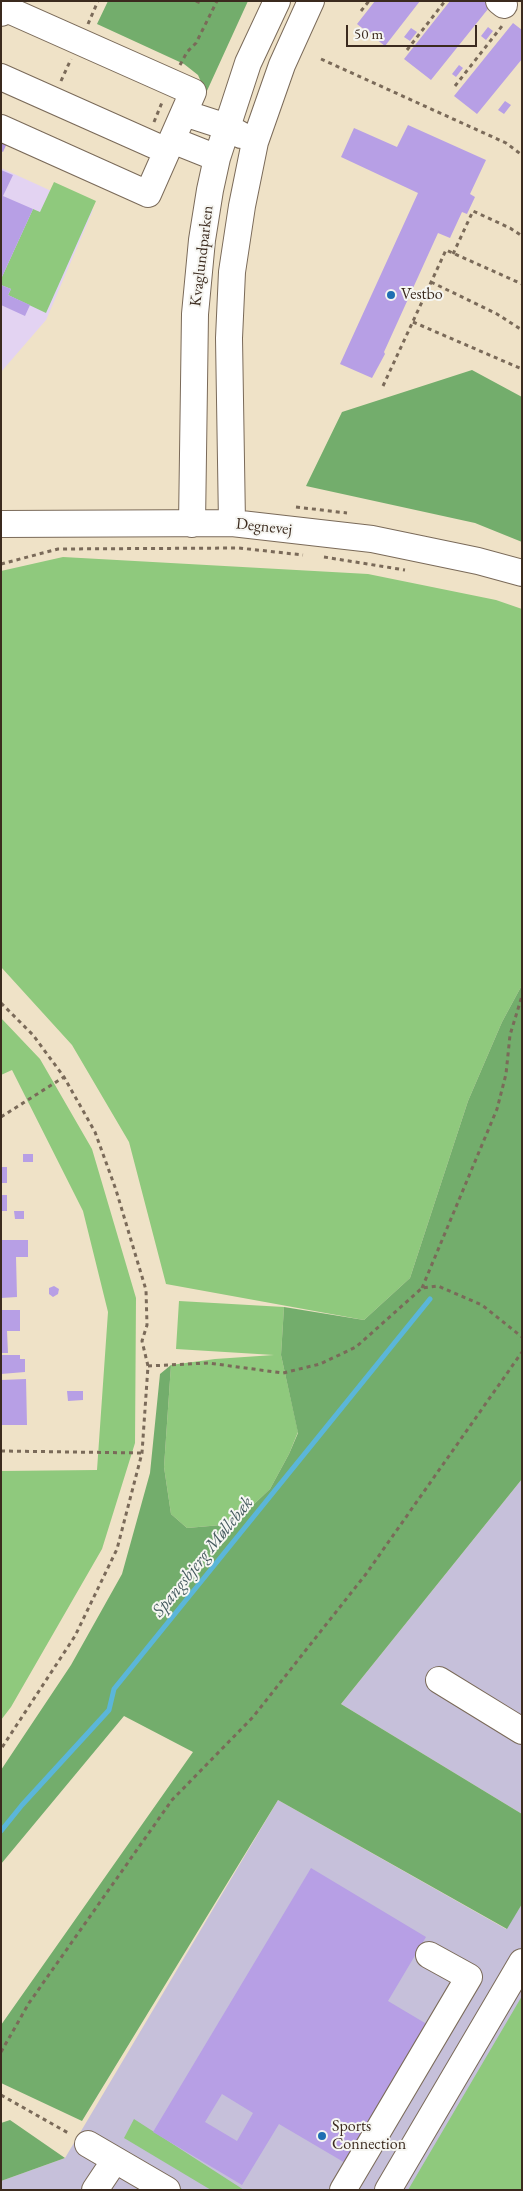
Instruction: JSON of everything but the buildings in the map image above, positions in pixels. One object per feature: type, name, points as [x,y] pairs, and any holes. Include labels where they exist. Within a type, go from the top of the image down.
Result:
[{"type":"street","name":"Kvaglundparken","points":[[192,524],[195,314],[202,240],[217,158],[226,127],[248,63],[277,1]]},
{"type":"street","name":"Kvaglundparken","points":[[232,523],[229,338],[232,272],[242,206],[255,142],[282,66],[311,1]]},
{"type":"street","points":[[1,13],[4,8],[193,92],[148,194],[1,128]]},
{"type":"street","points":[[1,77],[170,145],[217,158]]},
{"type":"street","points":[[184,114],[226,127],[255,142]]},
{"type":"street","name":"Degnevej","points":[[1,524],[232,523],[372,539],[478,561],[522,573]]},
{"type":"street","points":[[439,1680],[522,1731]]},
{"type":"street","points":[[343,2190],[469,1977],[429,1955]]},
{"type":"street","points":[[388,2190],[522,1962]]},
{"type":"street","points":[[88,2144],[167,2190]]},
{"type":"street","points":[[95,2190],[115,2160]]},
{"type":"path","points":[[52,99],[98,1]]},
{"type":"path","points":[[196,1],[203,4]]},
{"type":"path","points":[[361,11],[369,1]]},
{"type":"path","points":[[407,50],[445,1]]},
{"type":"path","points":[[455,86],[503,8]]},
{"type":"path","points":[[321,59],[506,143],[522,155]]},
{"type":"path","points":[[453,254],[473,211],[522,236]]},
{"type":"path","points":[[383,386],[446,250],[522,284]]},
{"type":"path","points":[[431,282],[497,314],[522,330]]},
{"type":"path","points":[[413,322],[522,369]]},
{"type":"path","points":[[1,564],[58,549],[239,548],[310,556]]},
{"type":"path","points":[[319,556],[410,571]]},
{"type":"path","points":[[148,1366],[208,1363],[283,1373],[320,1364],[356,1346],[422,1288],[497,1109],[506,1074],[510,1035],[522,996]]},
{"type":"path","points":[[1,1003],[33,1035],[64,1077],[95,1132],[116,1190],[146,1290],[147,1325],[142,1341],[148,1366],[142,1453],[117,1549],[75,1636],[1,1749]]},
{"type":"path","points":[[1,1117],[64,1077]]},
{"type":"path","points":[[422,1288],[438,1286],[482,1305],[522,1337]]},
{"type":"path","points":[[1,2052],[29,2003],[172,1800],[253,1716],[366,1574],[522,1352]]},
{"type":"path","points":[[1,1452],[142,1453]]},
{"type":"path","points":[[1,2095],[88,2144]]},
{"type":"shaded area","points":[[1,168],[93,210],[46,320],[1,372]]},
{"type":"shaded area","points":[[522,1479],[522,1814],[341,1704]]},
{"type":"shaded area","points":[[278,1800],[506,1929],[522,1904],[522,2190],[1,2190],[1,2181],[65,2158]]},
{"type":"green space","points":[[108,1],[248,1],[206,93],[198,75],[184,64],[97,24]]},
{"type":"green space","points":[[54,182],[96,201],[46,313],[8,295],[11,289],[1,285],[1,279],[33,209],[40,212]]},
{"type":"green space","points":[[472,370],[522,397],[522,542],[475,523],[306,486],[342,412]]},
{"type":"green space","points":[[63,557],[368,574],[496,600],[522,609],[522,985],[502,1022],[468,1101],[410,1278],[364,1320],[166,1284],[129,1142],[72,1045],[1,967],[1,571]]},
{"type":"green space","points":[[522,985],[522,1479],[341,1704],[522,1814],[522,1904],[507,1929],[278,1800],[82,2121],[1,2083],[1,2025],[193,1752],[124,1716],[1,1864],[1,1770],[71,1665],[122,1574],[150,1473],[160,1374],[171,1365],[164,1467],[171,1514],[187,1528],[233,1524],[270,1489],[298,1433],[281,1355],[284,1307],[364,1320],[410,1278],[468,1101],[502,1022]]},
{"type":"green space","points":[[1,1018],[40,1059],[92,1149],[136,1298],[135,1443],[102,1549],[11,1707],[1,1720],[1,1471],[97,1470],[108,1312],[83,1211],[12,1070],[1,1075]]},
{"type":"green space","points":[[179,1301],[284,1307],[281,1355],[298,1432],[289,1454],[270,1489],[233,1524],[187,1528],[171,1514],[164,1467],[171,1365],[215,1359],[274,1355],[176,1349]]},
{"type":"green space","points":[[522,1996],[522,2190],[408,2190]]},
{"type":"green space","points":[[134,2119],[244,2190],[211,2190],[124,2138]]},
{"type":"green space","points":[[10,2120],[65,2158],[1,2181],[1,2123]]},
{"type":"waterway","name":"Spangsbjerg Møllebæk","points":[[1,1831],[22,1805],[109,1710],[114,1689],[430,1299]]},
{"type":"place","name":"Vestbo","points":[[391,295]]},
{"type":"place","name":"Sports Connection","points":[[322,2136]]}]
